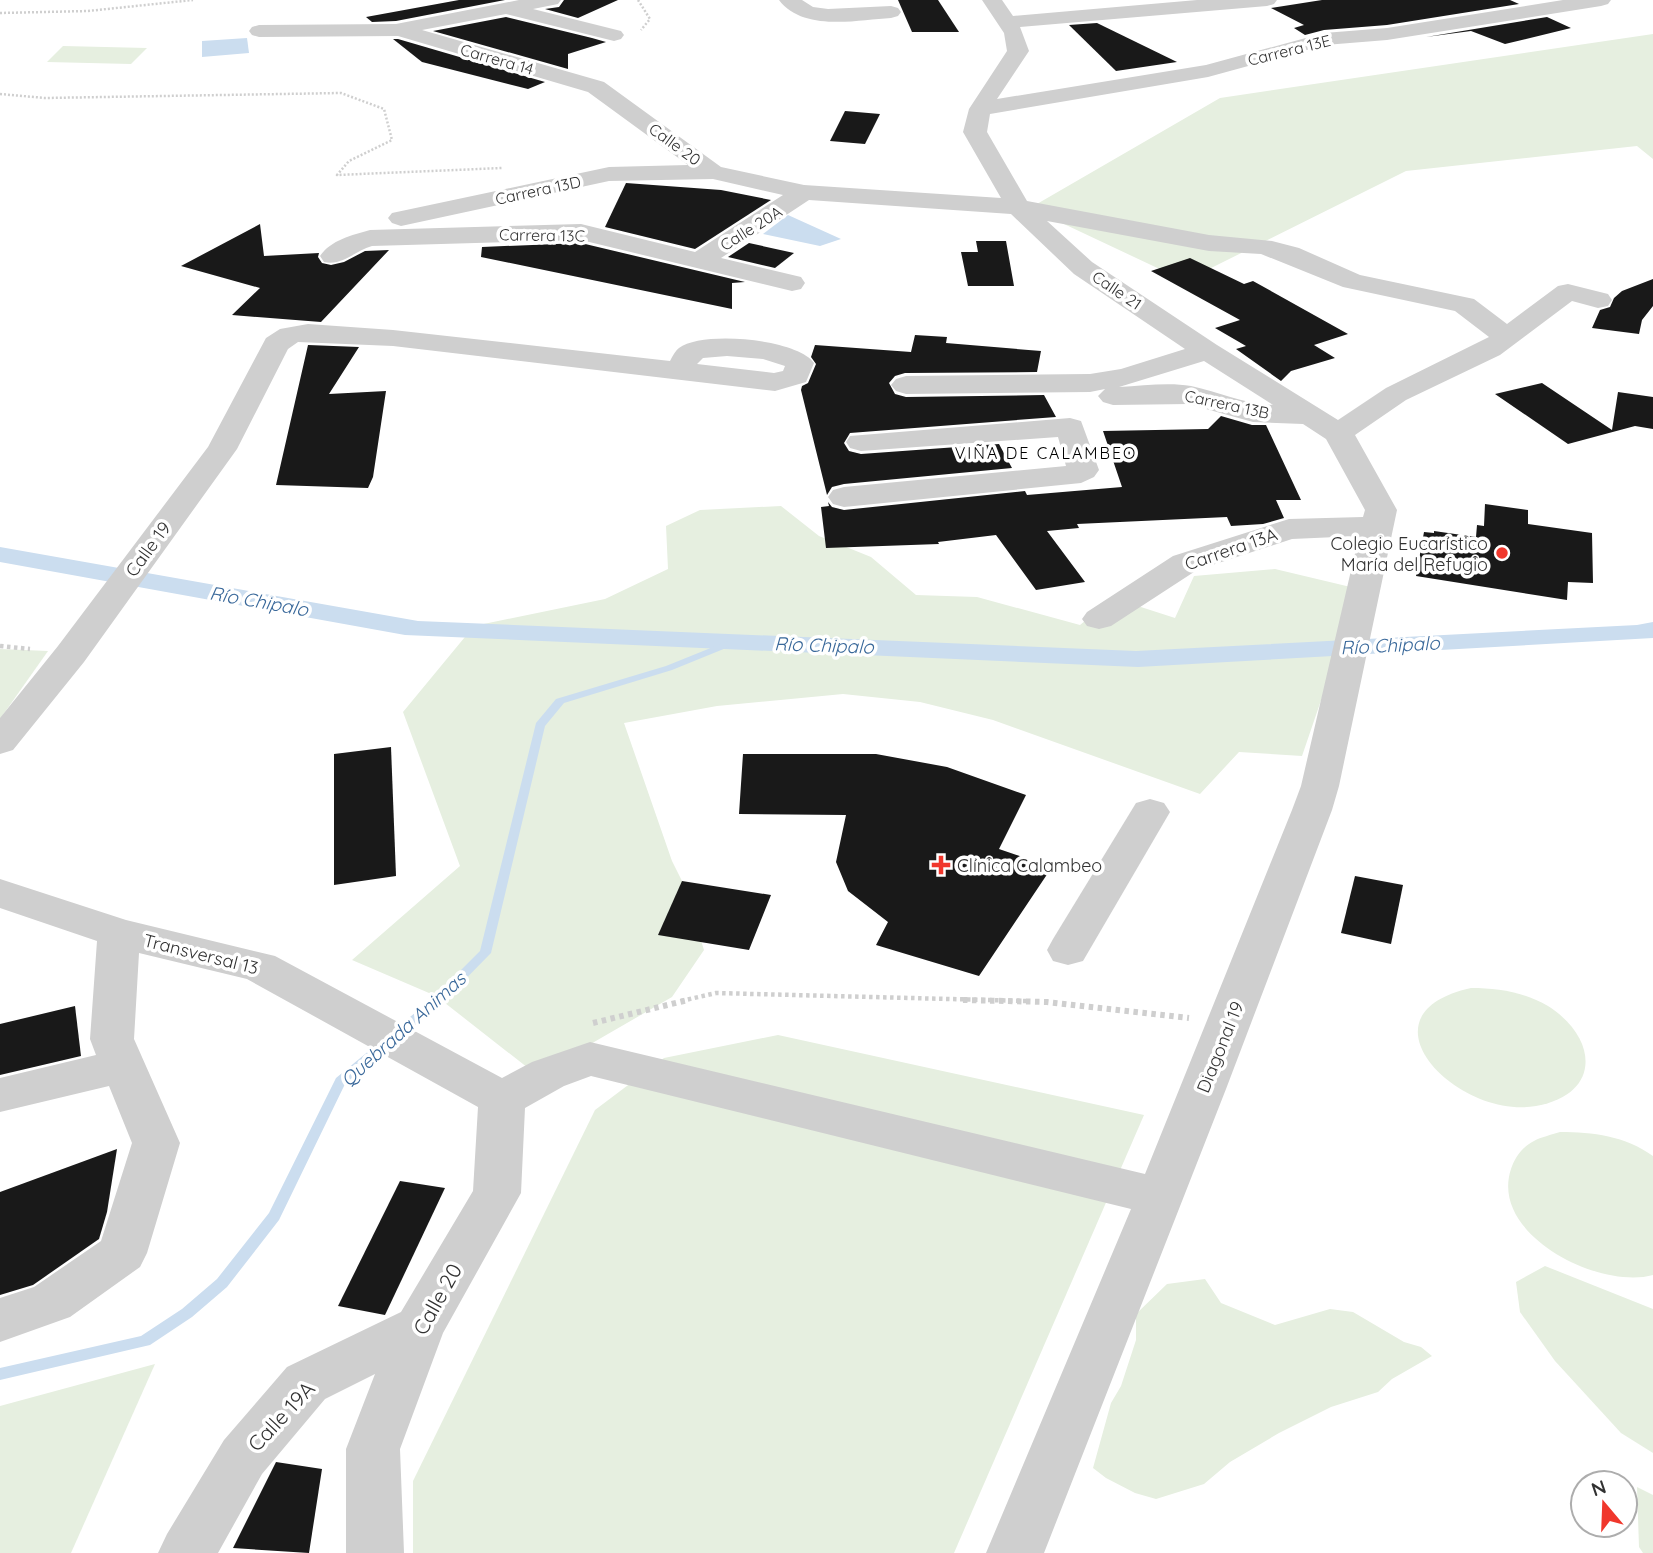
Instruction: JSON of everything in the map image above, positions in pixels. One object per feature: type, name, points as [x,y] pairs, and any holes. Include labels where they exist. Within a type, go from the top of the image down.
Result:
[{"type":"street","points":[[259,31],[399,30],[551,0]]},
{"type":"street","points":[[789,0],[807,12],[828,15],[889,6],[902,30]]},
{"type":"street","points":[[980,109],[1018,51],[1009,22],[992,0]]},
{"type":"street","points":[[1009,22],[1266,0]]},
{"type":"street","name":"Carrera 13E","points":[[980,109],[1208,71],[1324,39],[1387,34],[1601,0]]},
{"type":"street","points":[[504,8],[614,35]]},
{"type":"street","name":"Carrera 14","points":[[399,30],[596,87]]},
{"type":"street","name":"Calle 20","points":[[596,87],[712,172],[804,192]]},
{"type":"street","name":"Calle 21","points":[[980,109],[975,132],[1018,206],[1083,268],[1208,351],[1338,432],[1381,510],[1377,526]]},
{"type":"street","name":"Carrera 13D","points":[[365,226],[609,174],[712,172]]},
{"type":"street","points":[[591,213],[609,174]]},
{"type":"street","points":[[804,192],[1018,206],[1103,225],[1209,243],[1263,246],[1290,254],[1353,281],[1464,304],[1507,337]]},
{"type":"street","name":"Calle 20A","points":[[697,262],[804,192]]},
{"type":"street","name":"Carrera 13C","points":[[333,256],[353,243],[370,238],[591,213],[697,262],[792,283]]},
{"type":"street","points":[[1338,432],[1396,394],[1490,349],[1568,292],[1598,300]]},
{"type":"street","name":"Calle 19","points":[[0,741],[71,654],[222,449],[276,344],[290,335],[308,332],[393,338],[678,372]]},
{"type":"street","points":[[906,385],[1090,383],[1126,377],[1208,351]]},
{"type":"street","name":"Carrera 13B","points":[[1070,427],[1076,415],[1090,405],[1128,394],[1190,395],[1253,413],[1293,416],[1311,414]]},
{"type":"street","points":[[844,497],[1070,476],[1083,470],[1070,427],[875,441],[917,490]]},
{"type":"street","points":[[1003,432],[1029,480]]},
{"type":"street","name":"Diagonal 19","points":[[1015,1553],[1228,1022],[1249,979],[1320,786],[1377,526]]},
{"type":"street","name":"Carrera 13A","points":[[1099,619],[1185,563],[1289,529],[1377,526]]},
{"type":"street","points":[[1068,950],[1150,812]]},
{"type":"street","name":"Transversal 13","points":[[0,893],[118,933],[260,967],[502,1099]]},
{"type":"street","points":[[0,1320],[52,1302],[122,1253],[156,1143],[112,1039],[118,933]]},
{"type":"street","points":[[502,1099],[548,1074],[590,1059],[1160,1197]]},
{"type":"street","points":[[0,1095],[123,1066]]},
{"type":"street","name":"Calle 20","points":[[375,1553],[373,1449],[419,1327],[497,1193],[502,1099]]},
{"type":"street","name":"Calle 19A","points":[[187,1553],[243,1457],[306,1383],[419,1327]]},
{"type":"path","points":[[0,13],[88,11],[193,0]]},
{"type":"path","points":[[0,93],[45,98],[341,93],[384,109],[391,140],[349,161],[337,175],[508,168]]},
{"type":"path","points":[[548,1074],[593,1023],[716,993],[1047,1002],[1228,1022]]},
{"type":"green space","points":[[1653,34],[1653,159],[1637,146],[1406,171],[1185,281],[1030,208],[1220,98]]},
{"type":"green space","points":[[63,46],[147,48],[131,64],[47,62]]},
{"type":"green space","points":[[781,506],[819,536],[871,557],[916,595],[977,597],[1080,625],[1113,598],[1175,618],[1194,576],[1275,569],[1359,589],[1302,756],[1239,752],[1200,794],[993,720],[920,702],[843,694],[717,706],[624,723],[672,861],[682,881],[704,950],[672,997],[537,1075],[436,996],[352,960],[460,866],[403,712],[474,626],[605,599],[668,569],[666,526],[700,510]]},
{"type":"green space","points":[[0,649],[48,651],[0,719]]},
{"type":"green space","points":[[1471,988],[1520,994],[1548,1006],[1565,1019],[1584,1049],[1582,1078],[1573,1090],[1558,1100],[1536,1106],[1506,1106],[1476,1097],[1450,1082],[1430,1062],[1419,1040],[1420,1019],[1437,1001]]},
{"type":"green space","points":[[778,1035],[1144,1115],[954,1553],[413,1553],[413,1481],[595,1110],[664,1058]]},
{"type":"green space","points":[[1560,1132],[1608,1136],[1653,1156],[1653,1275],[1631,1277],[1605,1274],[1579,1265],[1554,1252],[1532,1235],[1516,1216],[1509,1193],[1511,1169],[1515,1160],[1530,1143]]},
{"type":"green space","points":[[1545,1266],[1653,1309],[1653,1453],[1621,1433],[1555,1361],[1520,1312],[1516,1282]]},
{"type":"green space","points":[[1205,1279],[1221,1303],[1275,1325],[1330,1309],[1353,1312],[1404,1342],[1421,1347],[1432,1356],[1392,1379],[1378,1392],[1331,1407],[1279,1433],[1230,1462],[1204,1484],[1156,1499],[1135,1493],[1093,1468],[1111,1403],[1121,1386],[1136,1340],[1136,1314],[1167,1284]]},
{"type":"green space","points":[[155,1364],[71,1553],[0,1553],[0,1406]]},
{"type":"green space","points":[[1639,1488],[1653,1495],[1653,1553],[1643,1553],[1639,1547]]},
{"type":"water","points":[[247,38],[249,53],[202,57],[202,41]]},
{"type":"water","points":[[788,215],[841,239],[820,246],[763,234]]},
{"type":"water","name":"Río Chipalo","points":[[0,547],[418,621],[1136,651],[1653,622],[1653,638],[1138,667],[405,635],[0,562]]},
{"type":"building","points":[[459,0],[505,0],[396,21],[372,22],[366,17]]},
{"type":"building","points":[[564,0],[618,0],[578,18],[545,9],[559,7]]},
{"type":"building","points":[[898,0],[938,0],[959,32],[912,32]]},
{"type":"building","points":[[1322,0],[1510,0],[1519,4],[1387,25],[1324,30],[1305,35],[1294,28],[1304,25],[1271,8]]},
{"type":"building","points":[[506,17],[606,42],[568,54],[568,69],[433,31]]},
{"type":"building","points":[[1547,17],[1571,28],[1505,44],[1471,31],[1426,37]]},
{"type":"building","points":[[1097,23],[1177,62],[1116,71],[1069,25]]},
{"type":"building","points":[[393,39],[545,82],[528,89],[422,62]]},
{"type":"building","points":[[845,111],[880,114],[865,144],[830,141]]},
{"type":"building","points":[[626,183],[721,190],[771,200],[695,249],[605,227]]},
{"type":"building","points":[[260,224],[264,256],[319,253],[318,257],[322,263],[331,265],[344,262],[365,251],[389,250],[321,322],[232,315],[260,288],[181,266]]},
{"type":"building","points":[[976,241],[1006,241],[1014,286],[968,286],[961,252],[978,252]]},
{"type":"building","points":[[581,243],[745,282],[732,283],[732,309],[481,257],[482,247]]},
{"type":"building","points":[[749,243],[794,253],[775,268],[728,257]]},
{"type":"building","points":[[1190,258],[1244,284],[1253,281],[1348,334],[1314,345],[1335,358],[1291,371],[1281,381],[1236,349],[1246,346],[1215,328],[1240,320],[1151,271]]},
{"type":"building","points":[[1653,279],[1653,306],[1642,320],[1639,334],[1592,328],[1600,310],[1610,307],[1614,298],[1622,291]]},
{"type":"building","points":[[915,335],[947,337],[946,343],[1041,351],[1037,372],[905,373],[895,376],[889,383],[895,394],[906,397],[1044,395],[1056,417],[850,433],[844,443],[849,451],[861,454],[999,444],[1012,468],[844,484],[832,487],[827,495],[801,390],[802,386],[808,383],[816,364],[811,357],[815,345],[911,352]]},
{"type":"building","points":[[308,345],[359,347],[329,394],[386,391],[373,477],[368,488],[276,485]]},
{"type":"building","points":[[1542,383],[1612,430],[1618,392],[1653,397],[1653,429],[1635,426],[1568,444],[1495,394]]},
{"type":"building","points":[[1221,416],[1252,425],[1266,425],[1301,500],[1276,500],[1284,518],[1263,524],[1231,526],[1227,517],[1077,524],[1079,528],[1047,531],[1085,582],[1036,590],[996,535],[938,542],[939,544],[826,548],[821,507],[829,506],[828,502],[832,507],[844,510],[1025,491],[1027,495],[1122,487],[1103,431],[1208,429]]},
{"type":"building","points":[[1485,504],[1528,510],[1528,524],[1592,533],[1593,583],[1568,582],[1567,600],[1416,576],[1424,532],[1476,537],[1477,525],[1484,526]]},
{"type":"building","points":[[391,747],[396,876],[334,885],[334,754]]},
{"type":"building","name":"Clínica Calambeo","points":[[743,754],[876,754],[947,767],[1026,795],[999,849],[1052,867],[979,976],[876,945],[888,922],[848,891],[836,862],[846,815],[739,814]]},
{"type":"building","points":[[1355,876],[1403,885],[1391,944],[1341,933]]},
{"type":"building","points":[[682,881],[771,895],[749,950],[658,935]]},
{"type":"building","points":[[75,1006],[81,1056],[0,1075],[0,1024]]},
{"type":"building","points":[[117,1149],[107,1212],[99,1239],[33,1285],[0,1295],[0,1192]]},
{"type":"building","points":[[400,1181],[445,1188],[385,1315],[338,1306]]},
{"type":"building","points":[[276,1462],[322,1469],[309,1553],[233,1548]]},
{"type":"waterway","name":"Quebrada Animas","points":[[0,1374],[145,1341],[187,1313],[222,1283],[274,1216],[340,1081],[437,1001],[485,953],[540,725],[560,701],[669,668],[728,644]]},
{"type":"place","name":"Colegio Eucarístico María del Refugio","points":[[1502,553]]},
{"type":"place","name":"Clínica Calambeo","points":[[941,865]]},
{"type":"district","name":"VIÑA DE CALAMBEO","points":[[1046,453]]}]
